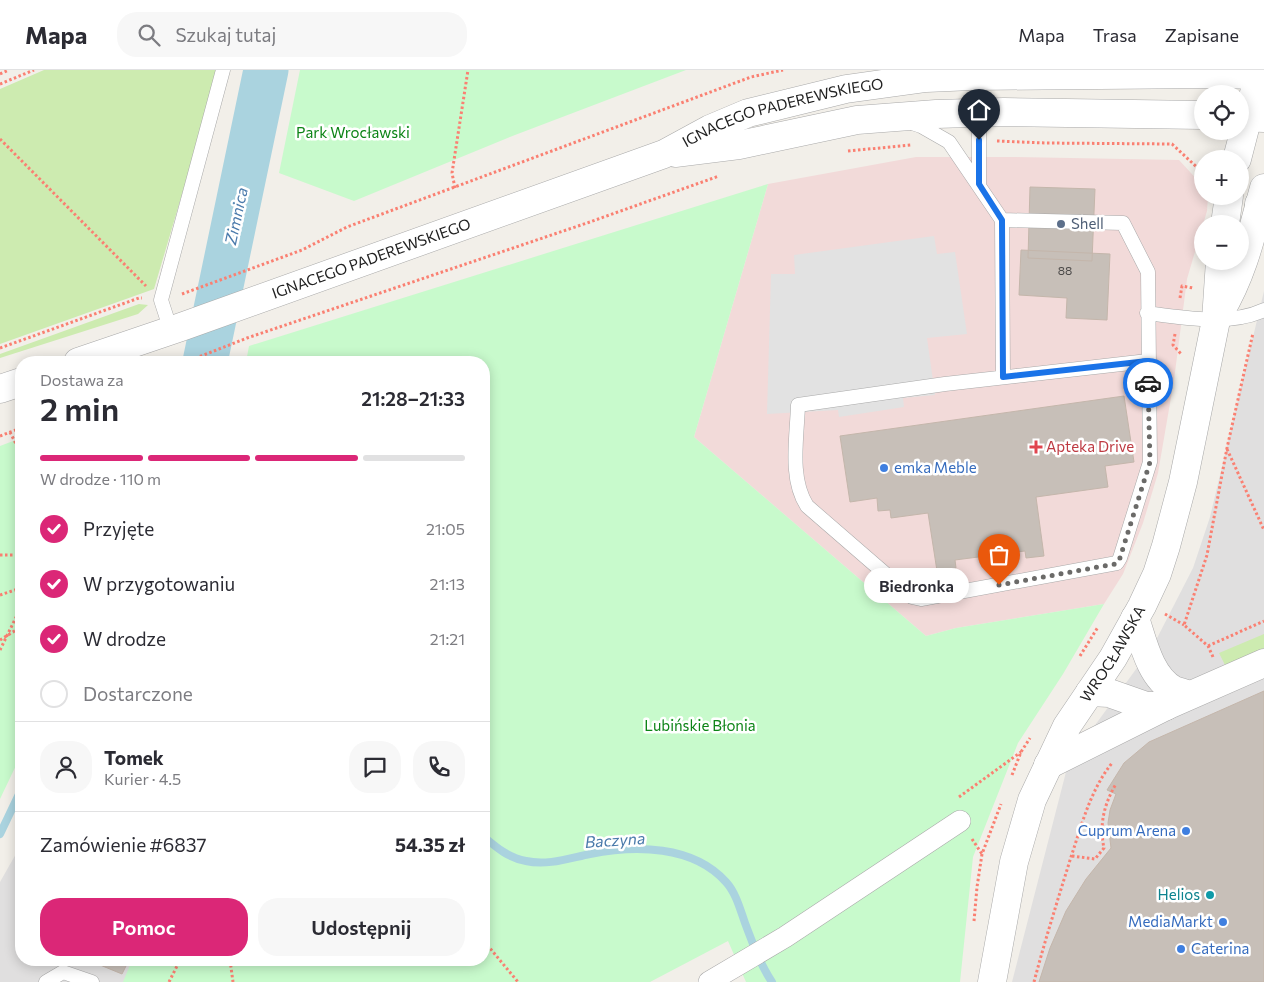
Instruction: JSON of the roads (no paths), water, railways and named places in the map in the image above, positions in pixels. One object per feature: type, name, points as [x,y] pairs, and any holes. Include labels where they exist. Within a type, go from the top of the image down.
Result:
[{"type":"street","points":[[1240,150],[1251,118],[1261,73]]},
{"type":"street","name":"IGNACEGO PADEREWSKIEGO","points":[[96,356],[664,154],[710,128],[748,113],[846,89],[926,78],[1261,73]]},
{"type":"street","name":"IGNACEGO PADEREWSKIEGO","points":[[664,154],[740,145],[857,120],[891,117],[979,113],[1194,115]]},
{"type":"street","name":"WROCŁAWSKA","points":[[1216,320],[1233,291],[1244,263],[1262,197]]},
{"type":"street","name":"WROCŁAWSKA","points":[[992,982],[1020,837],[1032,800],[1068,726],[1113,658],[1157,574],[1185,472],[1216,320],[1219,270]]},
{"type":"street","points":[[0,389],[15,384]]},
{"type":"street","points":[[1135,618],[1152,665],[1158,675],[1174,690],[1178,700]]},
{"type":"street","points":[[1048,765],[1178,700],[1264,663]]},
{"type":"street","points":[[1090,692],[1109,693],[1146,706],[1178,700]]},
{"type":"street","points":[[709,982],[785,936],[960,821]]},
{"type":"lane","points":[[176,329],[161,300],[223,70]]},
{"type":"lane","points":[[979,113],[979,184]]},
{"type":"lane","points":[[891,117],[920,126],[949,142],[1002,220],[1003,377]]},
{"type":"lane","points":[[1002,220],[1123,223],[1148,272],[1150,462],[1117,563],[921,599],[912,597],[807,506],[800,495],[796,478],[798,405],[1003,377],[1148,361]]},
{"type":"lane","points":[[1147,313],[1216,320],[1260,311]]},
{"type":"lane","points":[[46,982],[63,972],[92,982]]},
{"type":"waterway","name":"Zimnica","points":[[206,356],[266,70]]},
{"type":"waterway","name":"Zimnica","points":[[0,834],[15,803]]},
{"type":"waterway","name":"Baczyna","points":[[490,842],[520,860],[542,863],[626,849],[662,851],[697,861],[713,870],[726,882],[732,891],[757,954],[772,982]]},
{"type":"place","name":"Shell","points":[[1061,224]]},
{"type":"place","name":"Apteka Drive","points":[[1036,447]]},
{"type":"place","name":"emka Meble","points":[[884,468]]},
{"type":"place","name":"Biedronka","points":[[999,585]]},
{"type":"place","name":"Cuprum Arena","points":[[1186,831]]},
{"type":"place","name":"Helios","points":[[1210,895]]},
{"type":"place","name":"MediaMarkt","points":[[1223,922]]},
{"type":"place","name":"Caterina","points":[[1181,949]]},
{"type":"park label","name":"Park Wrocławski","points":[[353,133]]},
{"type":"park label","name":"Lubińskie Błonia","points":[[700,726]]}]
